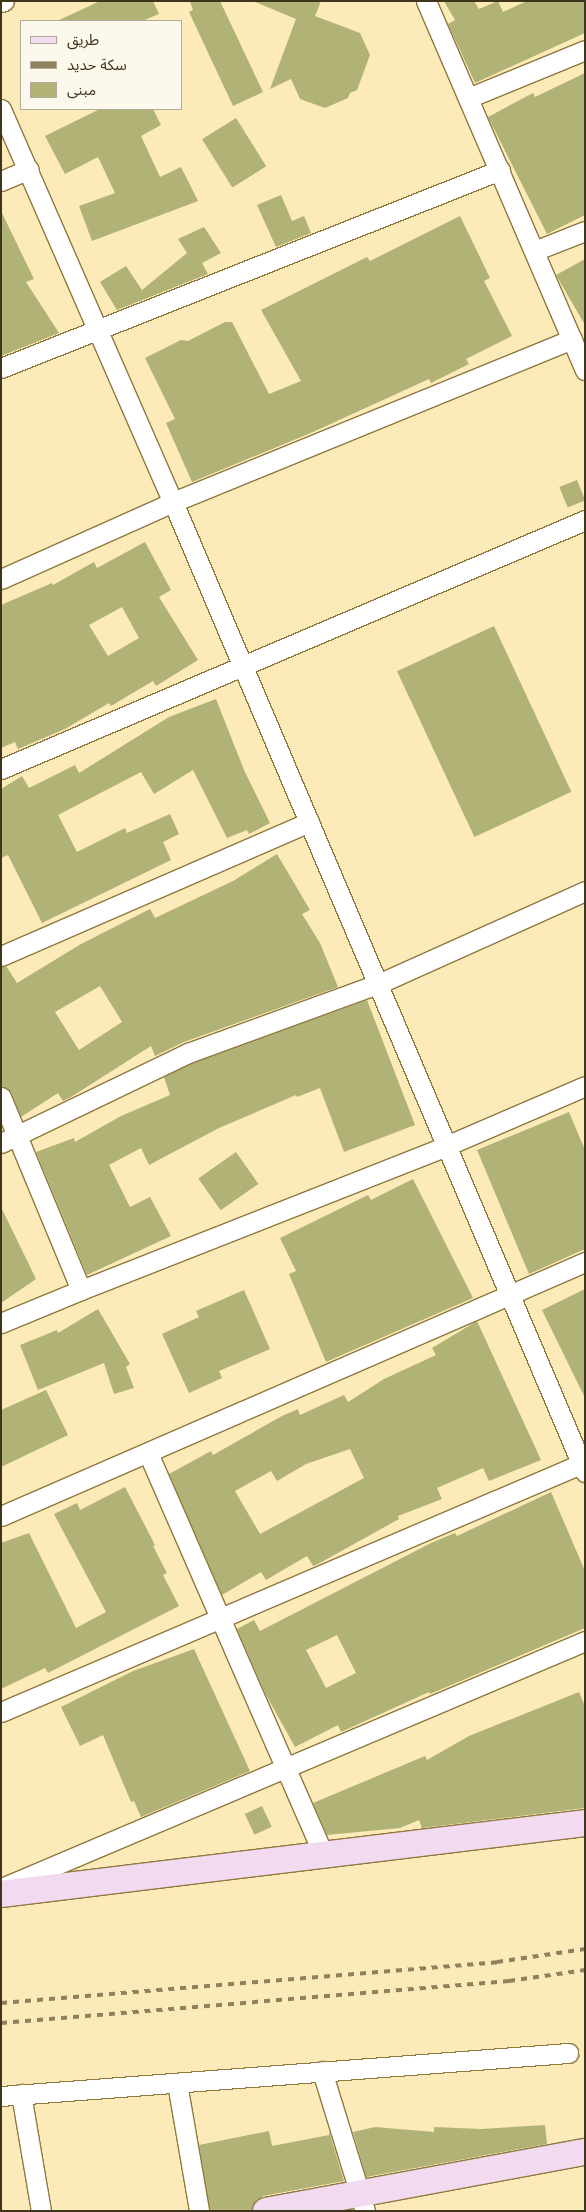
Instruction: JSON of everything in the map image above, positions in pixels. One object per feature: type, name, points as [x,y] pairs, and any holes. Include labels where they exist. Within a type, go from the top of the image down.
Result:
[{"type":"street","points":[[426,1],[585,370]]},
{"type":"street","points":[[468,98],[585,50]]},
{"type":"street","points":[[1,109],[29,169],[95,330],[173,502],[509,1294],[584,1466],[218,1617],[1,1712]]},
{"type":"street","points":[[1,181],[29,169]]},
{"type":"street","points":[[1,368],[500,170]]},
{"type":"street","points":[[534,251],[585,231]]},
{"type":"street","points":[[1,579],[173,502],[572,339]]},
{"type":"street","points":[[1,769],[585,520]]},
{"type":"street","points":[[1,956],[309,822]]},
{"type":"street","points":[[9,1140],[188,1053],[378,984],[585,891]]},
{"type":"street","points":[[1,1323],[446,1146],[585,1086]]},
{"type":"street","points":[[1,1098],[9,1140],[81,1290]]},
{"type":"street","points":[[1,1516],[585,1262]]},
{"type":"street","points":[[148,1453],[323,1854]]},
{"type":"street","points":[[1,1888],[285,1770],[585,1641]]},
{"type":"street","points":[[1,1894],[585,1823]]},
{"type":"street","points":[[1,2096],[568,2052]]},
{"type":"street","points":[[322,2071],[362,2202]]},
{"type":"street","points":[[177,2082],[199,2211]]},
{"type":"street","points":[[21,2094],[41,2211]]},
{"type":"street","points":[[266,2211],[362,2202],[585,2152]]},
{"type":"building","points":[[100,1],[153,1],[159,14],[144,20],[59,20]]},
{"type":"building","points":[[190,1],[220,1],[263,92],[233,106],[189,12],[193,10]]},
{"type":"building","points":[[253,1],[321,1],[315,16],[360,33],[370,55],[357,90],[350,93],[348,98],[325,108],[300,99],[291,79],[270,89],[296,19]]},
{"type":"building","points":[[444,1],[474,1],[479,9],[498,1],[503,12],[527,1],[585,1],[585,33],[475,83],[448,24],[455,20]]},
{"type":"building","points":[[585,73],[585,215],[547,234],[488,117],[533,93],[535,97]]},
{"type":"building","points":[[98,110],[154,110],[161,125],[141,136],[160,177],[181,167],[198,201],[92,241],[79,206],[115,193],[98,157],[65,174],[45,136]]},
{"type":"building","points":[[236,118],[266,166],[232,188],[202,139]]},
{"type":"building","points":[[281,195],[292,221],[304,216],[311,233],[276,247],[257,205]]},
{"type":"building","points":[[1,211],[34,279],[26,282],[59,333],[1,356]]},
{"type":"building","points":[[460,216],[490,278],[484,281],[512,336],[466,359],[469,364],[431,383],[429,379],[313,432],[192,482],[166,423],[175,419],[145,358],[181,340],[188,341],[225,322],[232,322],[269,394],[301,381],[261,310],[367,257],[370,261]]},
{"type":"building","points":[[204,227],[221,253],[202,263],[208,274],[117,310],[100,282],[126,266],[142,290],[187,253],[178,239]]},
{"type":"building","points":[[585,259],[585,325],[556,275]]},
{"type":"building","points":[[577,480],[585,500],[568,508],[559,487]]},
{"type":"building","points":[[145,542],[171,590],[159,597],[198,660],[156,686],[153,681],[111,706],[109,703],[65,729],[18,749],[15,742],[1,748],[1,605],[52,583],[53,585],[94,562],[97,568]],"holes":[[[122,607],[139,638],[108,656],[89,625]]]},
{"type":"building","points":[[494,626],[571,792],[474,837],[397,671]]},
{"type":"building","points":[[216,699],[244,770],[270,823],[249,834],[247,830],[227,838],[193,770],[154,794],[141,772],[58,815],[77,852],[125,828],[127,833],[170,814],[179,834],[163,842],[171,860],[42,923],[8,855],[1,858],[1,789],[22,776],[29,788],[75,765],[79,773],[169,717]]},
{"type":"building","points":[[277,854],[310,910],[302,914],[320,943],[338,987],[184,1042],[155,1056],[151,1046],[71,1097],[63,1101],[58,1093],[21,1117],[11,1092],[1,1086],[1,967],[6,966],[17,983],[81,944],[150,909],[155,918],[233,881]],"holes":[[[100,986],[122,1022],[79,1050],[55,1012]]]},
{"type":"building","points":[[367,1000],[415,1125],[344,1152],[320,1088],[297,1097],[296,1095],[219,1128],[149,1165],[141,1148],[109,1165],[130,1207],[150,1197],[171,1236],[87,1275],[36,1152],[74,1138],[75,1142],[121,1116],[170,1095],[164,1077],[192,1063]]},
{"type":"building","points":[[569,1112],[585,1150],[585,1249],[529,1274],[477,1150]]},
{"type":"building","points":[[236,1152],[258,1184],[221,1210],[198,1178]]},
{"type":"building","points":[[413,1179],[473,1298],[326,1362],[289,1274],[296,1271],[280,1238],[368,1195],[371,1200]]},
{"type":"building","points":[[1,1207],[36,1279],[1,1303]]},
{"type":"building","points":[[585,1289],[585,1398],[542,1310]]},
{"type":"building","points":[[244,1290],[270,1349],[219,1371],[222,1378],[189,1393],[162,1334],[199,1317],[196,1311]]},
{"type":"building","points":[[98,1309],[130,1364],[126,1367],[134,1388],[114,1394],[104,1363],[38,1390],[20,1345],[57,1330],[58,1333]]},
{"type":"building","points":[[477,1321],[541,1460],[489,1481],[483,1468],[437,1488],[442,1499],[398,1516],[399,1519],[318,1564],[313,1566],[307,1556],[266,1580],[261,1572],[222,1595],[169,1474],[211,1451],[213,1455],[298,1409],[300,1415],[344,1395],[348,1402],[384,1379],[436,1355],[432,1348]],"holes":[[[350,1449],[364,1478],[260,1534],[235,1491],[271,1471],[277,1481],[306,1464]]]},
{"type":"building","points":[[46,1390],[68,1435],[1,1467],[1,1410]]},
{"type":"building","points":[[125,1487],[155,1545],[153,1546],[167,1573],[163,1575],[179,1606],[48,1673],[45,1668],[1,1689],[1,1543],[29,1533],[76,1628],[106,1612],[54,1514],[77,1503],[80,1510]]},
{"type":"building","points":[[551,1492],[585,1571],[585,1628],[430,1694],[429,1692],[341,1732],[338,1725],[295,1747],[265,1693],[237,1629],[254,1620],[260,1631],[431,1543],[455,1533],[457,1536]],"holes":[[[337,1635],[356,1673],[326,1688],[306,1650]]]},
{"type":"building","points":[[194,1649],[250,1771],[141,1817],[134,1801],[131,1802],[103,1735],[80,1746],[61,1707],[133,1671]]},
{"type":"building","points":[[579,1692],[585,1706],[585,1808],[422,1828],[419,1820],[400,1828],[327,1835],[313,1803],[425,1756],[427,1760],[469,1736]]},
{"type":"building","points":[[262,1806],[272,1827],[255,1835],[245,1814]]},
{"type":"building","points":[[545,2125],[547,2144],[366,2177],[353,2132],[375,2127],[434,2132],[434,2127],[481,2129]]},
{"type":"building","points":[[269,2131],[272,2146],[329,2135],[329,2131],[344,2181],[263,2196],[256,2200],[251,2211],[210,2211],[199,2145]]},
{"type":"railway","points":[[1,2003],[497,1962],[585,1949]]},
{"type":"railway","points":[[1,2023],[509,1981],[585,1970]]}]
